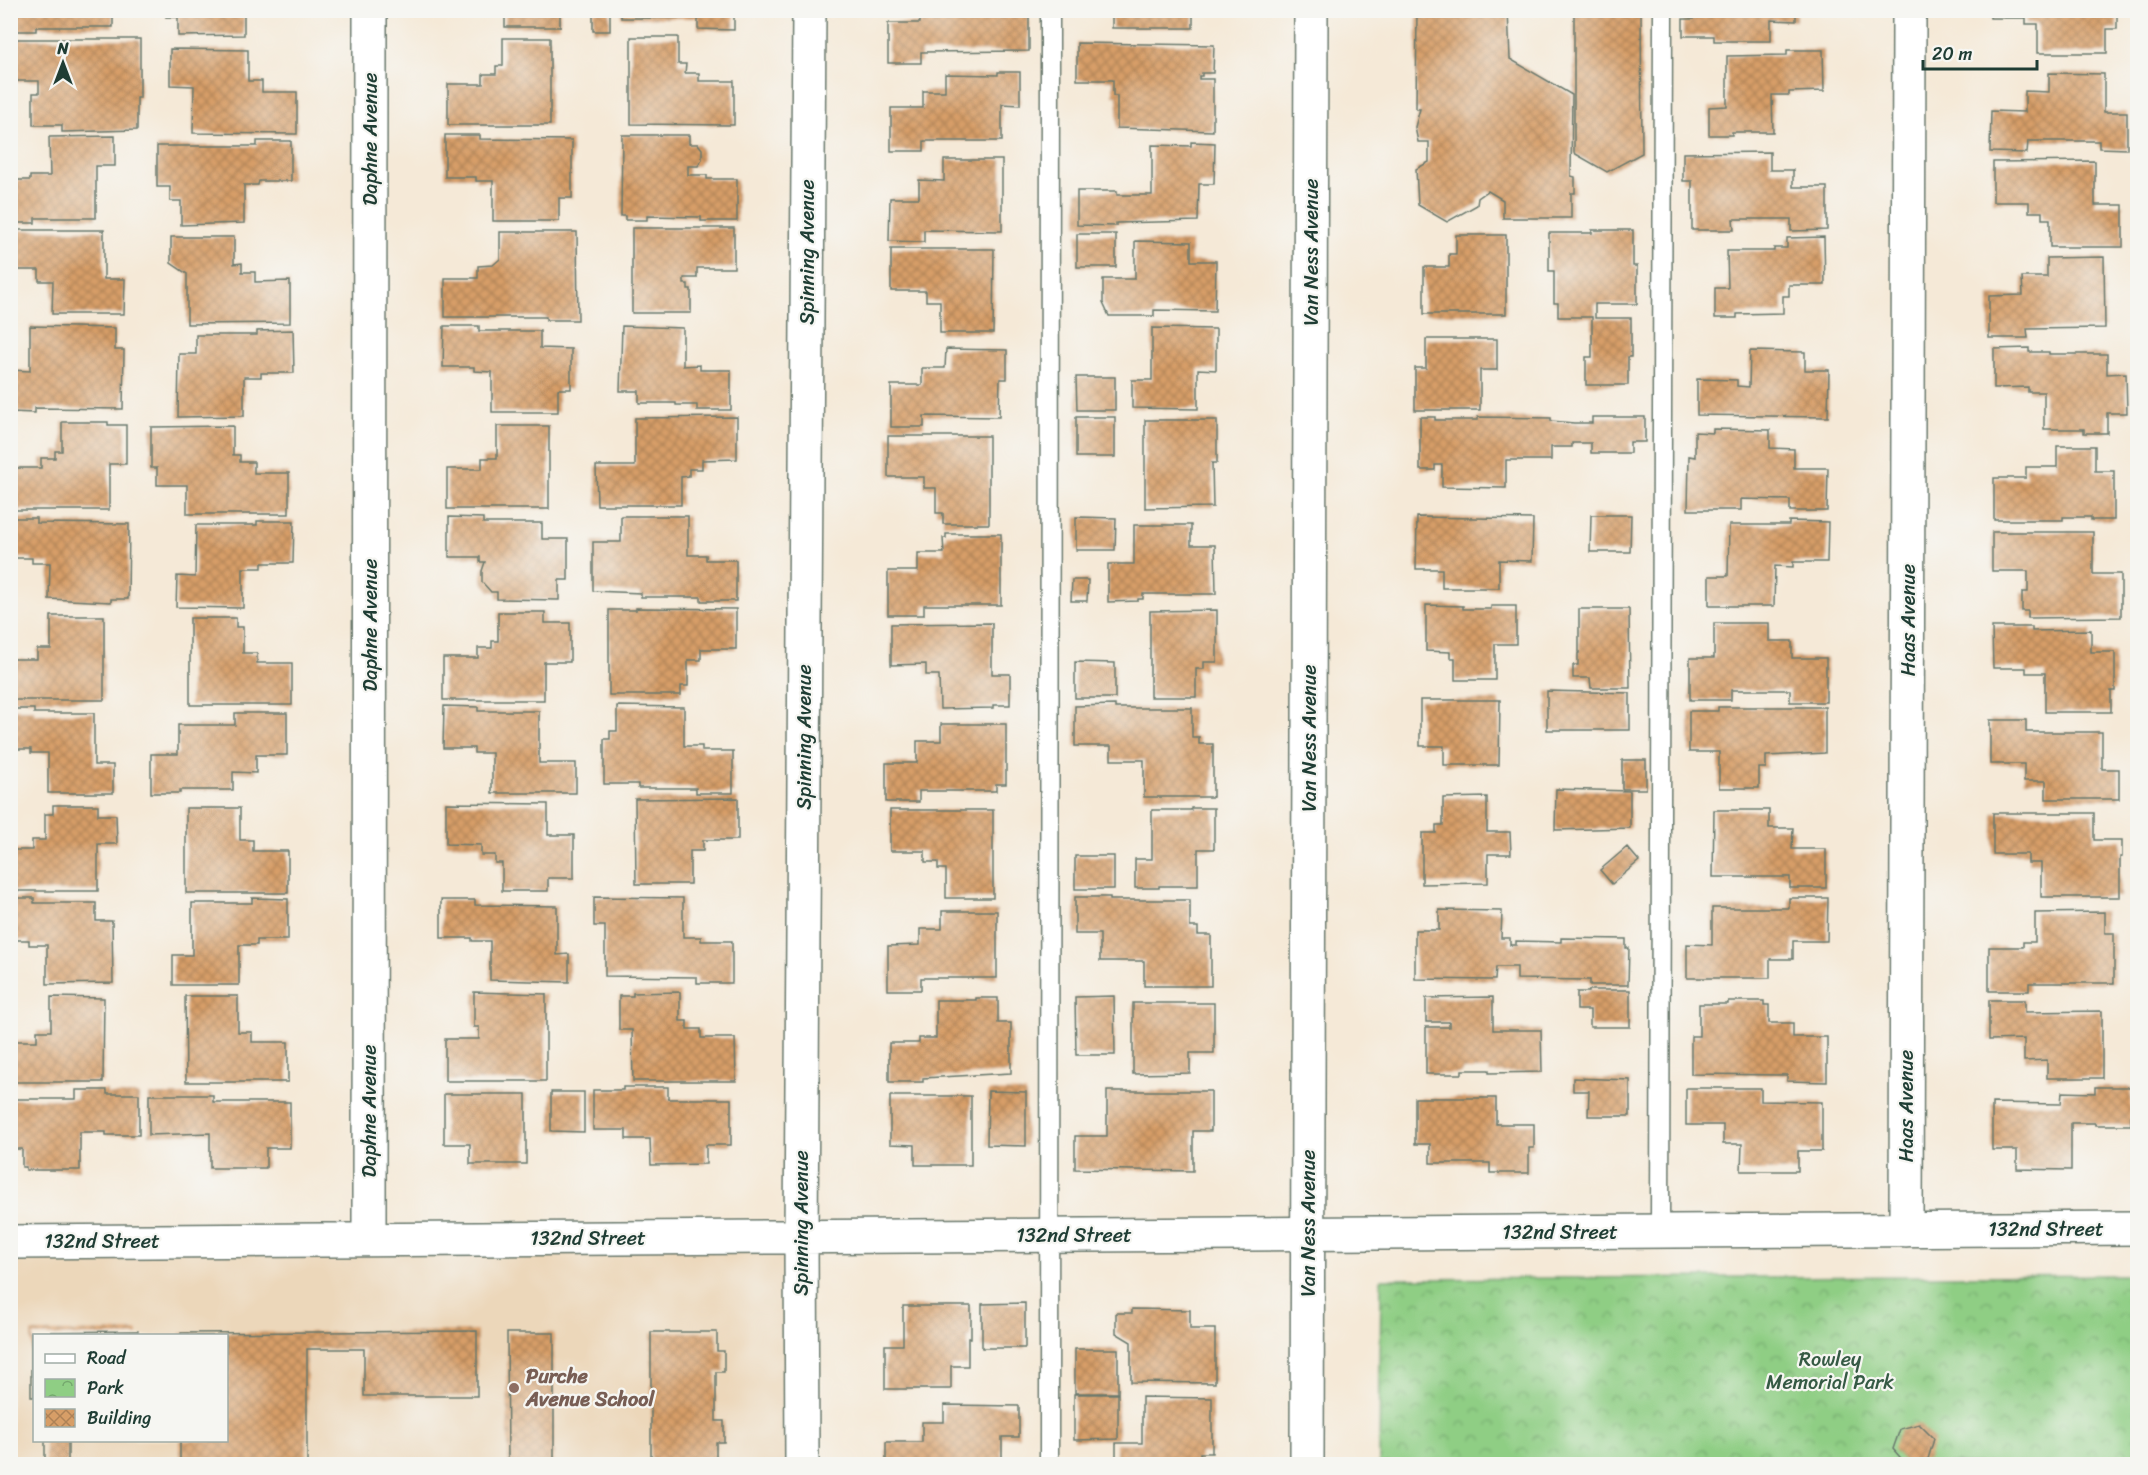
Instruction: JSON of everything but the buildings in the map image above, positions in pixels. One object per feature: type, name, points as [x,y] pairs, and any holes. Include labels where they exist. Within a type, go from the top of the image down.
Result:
[{"type":"street","name":"Daphne Avenue","points":[[369,1239],[370,10]]},
{"type":"street","name":"Spinning Avenue","points":[[802,1464],[801,1237],[808,10]]},
{"type":"street","name":"Van Ness Avenue","points":[[1307,1464],[1311,10]]},
{"type":"street","name":"Haas Avenue","points":[[1906,1230],[1909,10]]},
{"type":"street","name":"132nd Street","points":[[10,1242],[2138,1228]]},
{"type":"lane","points":[[1049,1464],[1050,10]]},
{"type":"lane","points":[[1660,1231],[1663,10]]},
{"type":"shaded area","name":"Purche Avenue School","points":[[801,1237],[802,1464],[11,1464],[10,1242]]},
{"type":"green space","name":"Rowley Memorial Park","points":[[2137,1275],[2137,1464],[1379,1464],[1381,1279]]},
{"type":"place","name":"Purche Avenue School","points":[[514,1388]]}]
